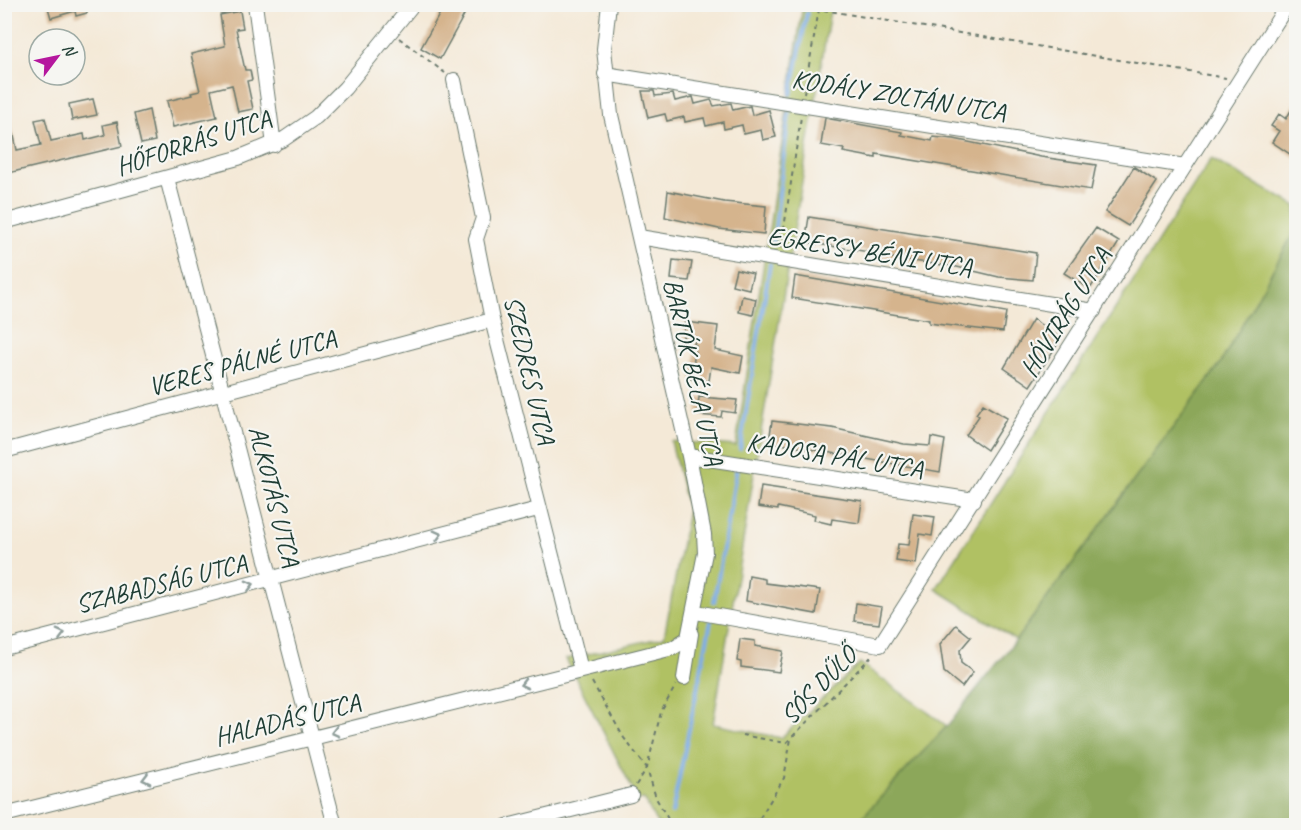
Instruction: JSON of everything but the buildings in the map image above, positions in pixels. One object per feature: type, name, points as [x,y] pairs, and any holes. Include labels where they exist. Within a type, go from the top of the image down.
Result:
[{"type":"street","points":[[255,4],[274,145]]},
{"type":"street","name":"HŐFORRÁS UTCA","points":[[4,222],[238,158],[274,145],[305,126],[327,108],[392,33],[413,4]]},
{"type":"street","name":"BARTÓK BÉLA UTCA","points":[[609,4],[604,38],[605,74],[611,115],[689,456],[705,544],[685,674]]},
{"type":"street","name":"HÓVIRÁG UTCA","points":[[880,645],[1288,4]]},
{"type":"street","name":"KODÁLY ZOLTÁN UTCA","points":[[605,74],[803,103],[1185,166]]},
{"type":"street","name":"SZEDRES UTCA","points":[[454,80],[483,218],[477,239],[492,320],[538,509],[583,669]]},
{"type":"street","name":"ALKOTÁS UTCA","points":[[167,178],[335,825]]},
{"type":"street","name":"EGRESSY BÉNI UTCA","points":[[639,237],[1094,311]]},
{"type":"street","name":"VERES PÁLNÉ UTCA","points":[[4,452],[492,320]]},
{"type":"street","name":"KADOSA PÁL UTCA","points":[[689,456],[974,500]]},
{"type":"street","name":"SZABADSÁG UTCA","points":[[4,648],[538,509]]},
{"type":"street","points":[[696,612],[880,645]]},
{"type":"street","points":[[583,669],[673,648],[685,642],[692,632]]},
{"type":"street","name":"HALADÁS UTCA","points":[[4,815],[583,669]]},
{"type":"street","points":[[507,825],[631,795]]},
{"type":"path","points":[[788,4],[1240,81]]},
{"type":"path","points":[[779,261],[820,4]]},
{"type":"path","points":[[392,33],[454,80]]},
{"type":"path","name":"SÓS DŰLŐ","points":[[742,735],[786,743],[859,671],[880,645]]},
{"type":"path","points":[[583,669],[624,738],[647,768],[656,798],[672,825]]},
{"type":"path","points":[[631,795],[647,768],[661,712],[685,674]]},
{"type":"path","points":[[755,825],[784,777],[791,738]]},
{"type":"green space","points":[[803,5],[831,5],[713,724],[781,738],[860,663],[947,726],[855,825],[658,825],[644,799],[638,800],[566,659],[664,637],[688,511],[671,441],[736,446]]},
{"type":"green space","points":[[1211,159],[1296,206],[1296,229],[1220,364],[1016,640],[936,589]]},
{"type":"green space","points":[[1296,229],[1296,825],[855,825],[947,726],[1016,640],[1220,364]]},
{"type":"waterway","points":[[791,94],[807,13]]},
{"type":"waterway","points":[[773,244],[789,113]]},
{"type":"waterway","points":[[740,449],[770,264]]},
{"type":"waterway","points":[[714,602],[737,467]]},
{"type":"waterway","points":[[672,813],[711,621]]}]
